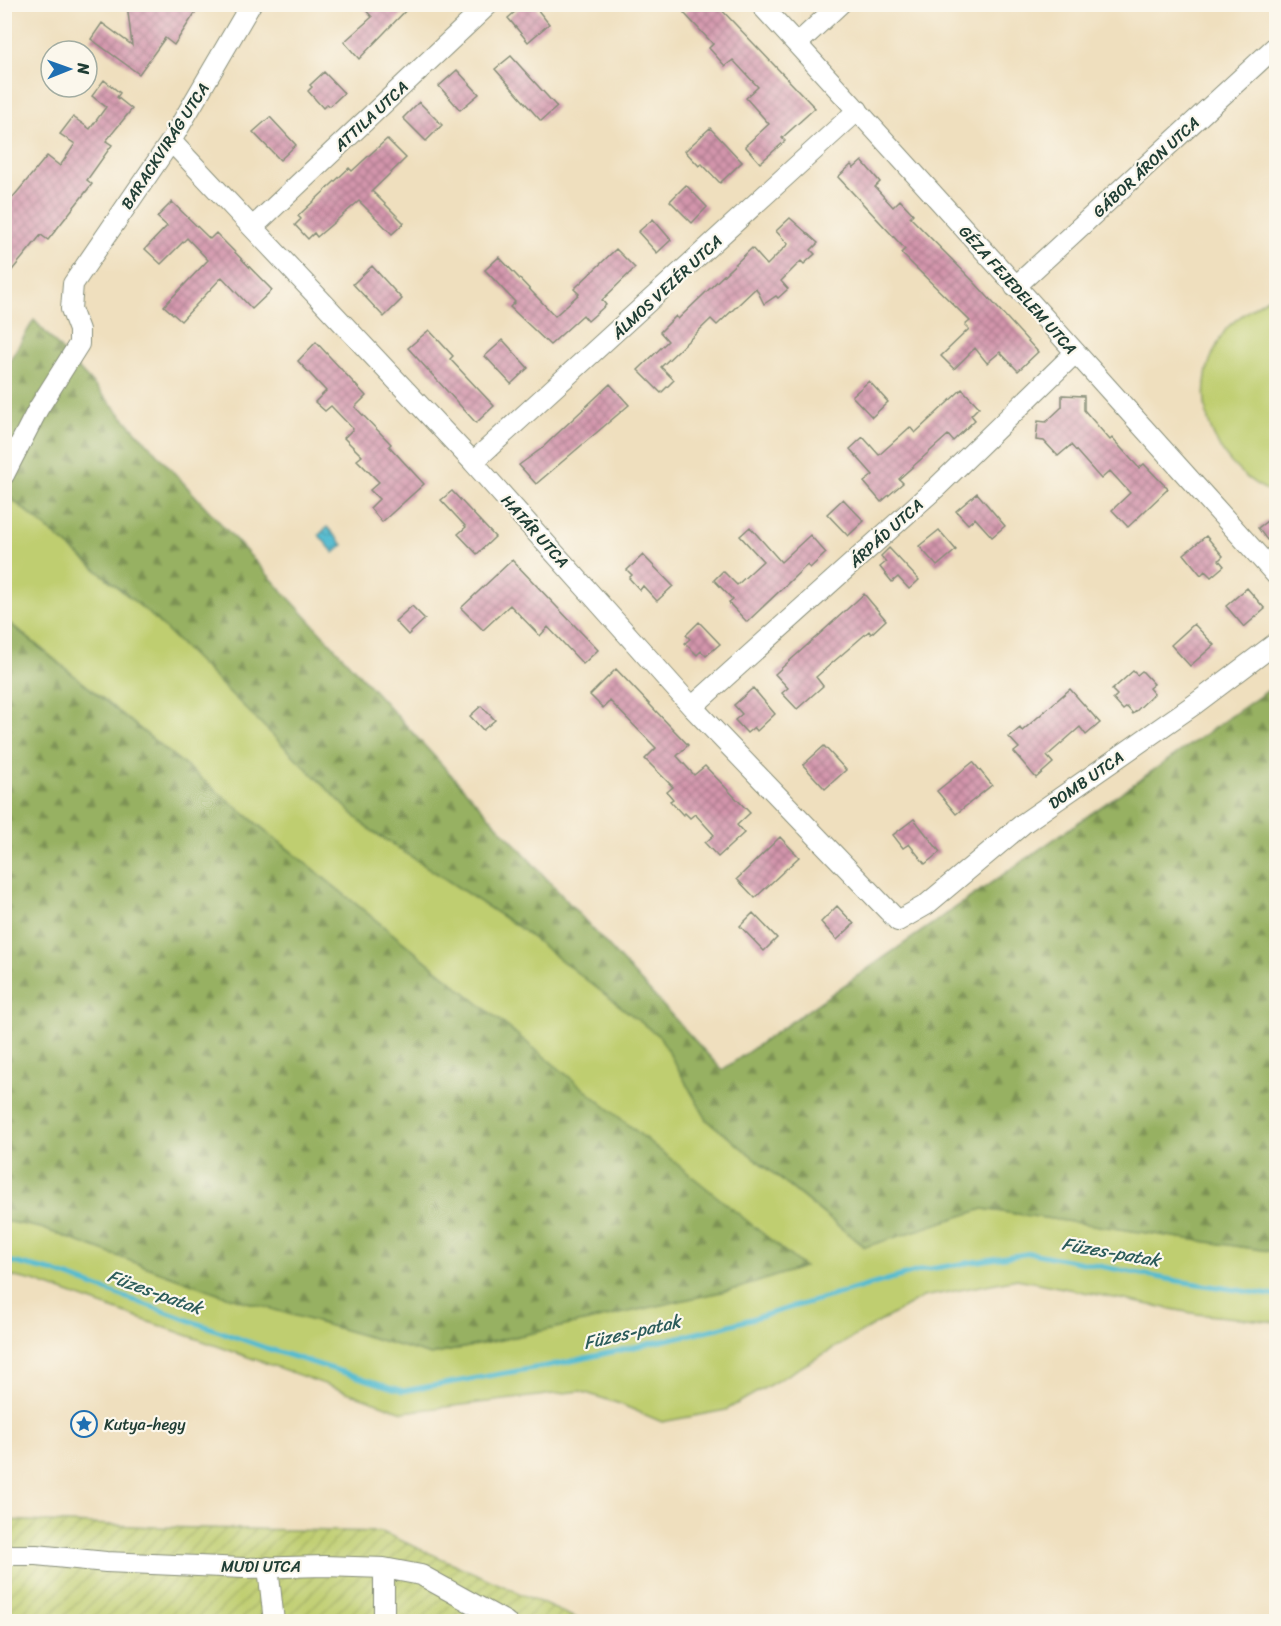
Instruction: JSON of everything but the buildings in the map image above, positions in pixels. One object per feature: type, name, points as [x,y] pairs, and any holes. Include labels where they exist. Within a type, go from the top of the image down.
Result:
[{"type":"street","name":"BARACKVIRÁG UTCA","points":[[4,475],[38,409],[79,344],[79,330],[71,309],[73,284],[171,141],[251,4]]},
{"type":"street","name":"ATTILA UTCA","points":[[253,227],[489,4]]},
{"type":"street","name":"GÉZA FEJEDELEM UTCA","points":[[760,4],[1276,575]]},
{"type":"street","points":[[797,44],[840,4]]},
{"type":"street","name":"GÁBOR ÁRON UTCA","points":[[1014,287],[1276,46]]},
{"type":"street","name":"ÁLMOS VEZÉR UTCA","points":[[473,462],[858,110]]},
{"type":"street","name":"HATÁR UTCA","points":[[171,141],[473,462],[692,707],[898,921]]},
{"type":"street","name":"ÁRPÁD UTCA","points":[[692,707],[937,487],[1075,353]]},
{"type":"street","name":"DOMB UTCA","points":[[898,921],[926,905],[1024,823],[1195,704],[1276,643]]},
{"type":"street","name":"MUDI UTCA","points":[[4,1555],[36,1554],[106,1562],[384,1568],[421,1575],[506,1622]]},
{"type":"street","points":[[268,1567],[273,1622]]},
{"type":"street","points":[[384,1568],[384,1622]]},
{"type":"green space","points":[[1276,292],[1276,494],[1256,484],[1239,471],[1225,455],[1214,436],[1207,416],[1204,394],[1207,373],[1214,351],[1224,332],[1239,317]]},
{"type":"green space","points":[[34,320],[722,1070],[1276,685],[1276,1252],[983,1209],[865,1247],[707,1120],[660,1037],[517,926],[366,827],[152,616],[5,493],[4,370]]},
{"type":"green space","points":[[4,493],[152,616],[366,827],[517,926],[660,1037],[707,1120],[864,1247],[983,1209],[1276,1252],[1276,1322],[1197,1314],[1017,1279],[923,1297],[726,1410],[662,1422],[620,1404],[580,1391],[403,1412],[34,1281],[5,1275],[5,1221],[41,1228],[223,1295],[431,1355],[739,1288],[803,1267],[5,619]]},
{"type":"green space","points":[[4,619],[804,1267],[739,1288],[431,1355],[223,1295],[41,1228],[5,1221]]},
{"type":"green space","points":[[4,1520],[155,1527],[382,1532],[582,1621],[5,1621]]},
{"type":"water","points":[[327,527],[343,545],[334,553],[319,535]]},
{"type":"waterway","name":"Füzes-patak","points":[[4,1260],[55,1272],[266,1348],[403,1391],[563,1363],[719,1328],[922,1270],[1031,1253],[1178,1281],[1276,1296]]},
{"type":"place","name":"Kutya-hegy","points":[[84,1424]]}]
